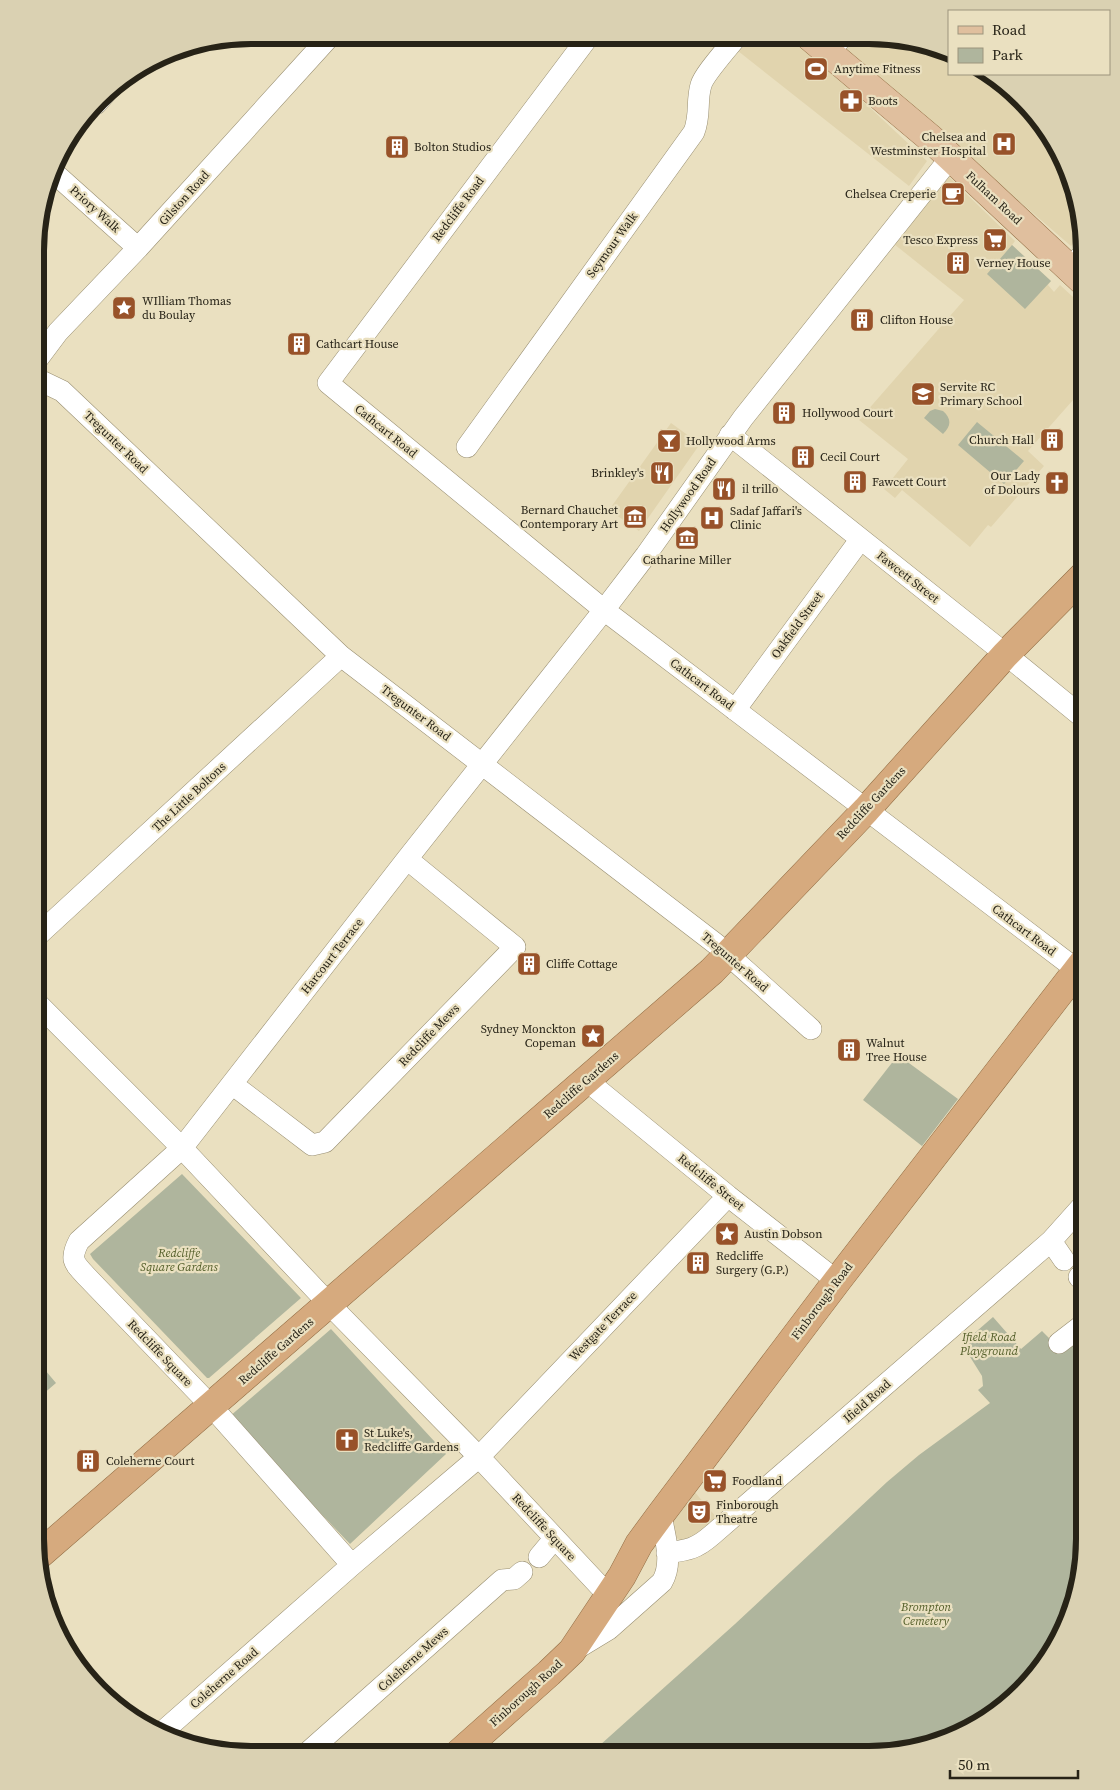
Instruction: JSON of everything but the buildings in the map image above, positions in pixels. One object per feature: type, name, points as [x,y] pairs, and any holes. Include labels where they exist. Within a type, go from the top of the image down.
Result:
[{"type":"highway","name":"Redcliffe Gardens","points":[[44,1551],[212,1407],[729,955],[866,810],[1005,655],[1076,583]]},
{"type":"highway","name":"Finborough Road","points":[[467,1746],[572,1651],[610,1596],[639,1544],[661,1514],[837,1281],[1076,976]]},
{"type":"main road","name":"Fulham Road","points":[[829,44],[951,157],[1076,265]]},
{"type":"street","name":"Gilston Road","points":[[44,351],[58,332],[138,248],[323,44]]},
{"type":"street","name":"Redcliffe Road","points":[[328,383],[583,44]]},
{"type":"street","name":"Seymour Walk","points":[[467,447],[694,132],[699,121],[698,97],[702,82],[731,44]]},
{"type":"street","name":"Hollywood Road","points":[[482,764],[646,555],[730,435],[951,157]]},
{"type":"street","name":"Priory Walk","points":[[57,176],[138,248]]},
{"type":"street","name":"Tregunter Road","points":[[44,382],[62,391],[341,656],[729,955],[811,1030]]},
{"type":"street","name":"Cathcart Road","points":[[328,383],[604,610],[866,810],[1076,964]]},
{"type":"street","name":"Fawcett Street","points":[[730,435],[1076,712]]},
{"type":"street","name":"Oakfield Street","points":[[735,710],[860,540]]},
{"type":"street","name":"The Little Boltons","points":[[44,930],[341,656]]},
{"type":"street","name":"Harcourt Terrace","points":[[182,1148],[482,764]]},
{"type":"street","name":"Redcliffe Mews","points":[[232,1084],[312,1145],[325,1142],[516,947],[407,859]]},
{"type":"street","name":"Redcliffe Square","points":[[44,1010],[182,1148],[610,1596]]},
{"type":"street","name":"Redcliffe Street","points":[[586,1080],[728,1196],[837,1281]]},
{"type":"street","name":"Redcliffe Square","points":[[182,1148],[79,1241],[73,1252],[74,1259],[88,1278],[212,1407],[352,1565]]},
{"type":"street","name":"Westgate Terrace","points":[[478,1457],[728,1196]]},
{"type":"street","name":"Ifield Road","points":[[667,1553],[688,1550],[700,1545],[1051,1242],[1076,1213]]},
{"type":"street","points":[[1051,1242],[1064,1260]]},
{"type":"street","points":[[1059,1343],[1076,1330]]},
{"type":"street","points":[[352,1565],[478,1457]]},
{"type":"street","points":[[661,1514],[667,1553]]},
{"type":"street","points":[[539,1557],[554,1539]]},
{"type":"street","name":"Finborough Road","points":[[572,1651],[609,1629],[662,1582],[666,1575],[667,1553]]},
{"type":"street","name":"Coleherne Road","points":[[166,1729],[352,1565]]},
{"type":"street","name":"Coleherne Mews","points":[[315,1746],[502,1580],[514,1579],[522,1572]]},
{"type":"shaded area","points":[[729,44],[797,44],[835,75],[927,161],[909,186]]},
{"type":"shaded area","name":"Chelsea and Westminster Hospital","points":[[845,44],[883,44],[923,51],[948,59],[948,75],[978,75],[1006,95],[1034,125],[1049,147],[1061,171],[1072,210],[1076,241],[1071,246],[842,48]]},
{"type":"shaded area","points":[[949,177],[1015,241],[1012,245],[1051,281],[1048,285],[1054,292],[1060,285],[1076,300],[1076,402],[1073,400],[1028,451],[1044,466],[991,527],[988,525],[970,547],[902,490],[895,498],[884,489],[908,459],[859,420],[964,300],[894,244]]},
{"type":"shaded area","points":[[671,423],[700,444],[639,531],[609,510]]},
{"type":"shaded area","points":[[693,1490],[717,1518],[690,1541],[679,1540],[672,1533],[672,1520]]},
{"type":"green space","points":[[1012,245],[1051,281],[1025,309],[987,274]]},
{"type":"green space","points":[[935,409],[943,411],[949,420],[948,428],[943,434],[924,418],[930,411]]},
{"type":"green space","points":[[977,422],[1024,461],[1004,484],[958,445]]},
{"type":"green space","points":[[898,1055],[958,1099],[922,1146],[863,1100]]},
{"type":"green space","name":"Redcliffe Square Gardens","points":[[182,1174],[301,1298],[209,1378],[90,1254]]},
{"type":"green space","name":"Brompton Cemetery","points":[[993,1317],[1021,1349],[1042,1331],[1051,1340],[1060,1354],[1076,1341],[1076,1553],[1072,1580],[1061,1619],[1049,1643],[1016,1686],[973,1719],[949,1731],[897,1744],[883,1746],[599,1746],[735,1624],[887,1482],[919,1455],[990,1403],[978,1390],[983,1386],[982,1376],[962,1344]]},
{"type":"green space","points":[[331,1329],[446,1454],[350,1544],[229,1417]]},
{"type":"green space","points":[[44,1369],[56,1383],[44,1393]]},
{"type":"place","name":"Anytime Fitness","points":[[816,69]]},
{"type":"place","name":"Boots","points":[[851,101]]},
{"type":"place","name":"Chelsea and Westminster Hospital","points":[[1004,144]]},
{"type":"place","name":"Bolton Studios","points":[[397,147]]},
{"type":"place","name":"Chelsea Creperie","points":[[953,194]]},
{"type":"place","name":"Tesco Express","points":[[995,240]]},
{"type":"place","name":"Verney House","points":[[958,263]]},
{"type":"place","name":"WIlliam Thomas du Boulay","points":[[124,308]]},
{"type":"place","name":"Clifton House","points":[[862,320]]},
{"type":"place","name":"Cathcart House","points":[[299,344]]},
{"type":"place","name":"Servite RC Primary School","points":[[923,394]]},
{"type":"place","name":"Hollywood Court","points":[[784,413]]},
{"type":"place","name":"Church Hall","points":[[1052,440]]},
{"type":"place","name":"Hollywood Arms","points":[[669,441]]},
{"type":"place","name":"Cecil Court","points":[[803,457]]},
{"type":"place","name":"Brinkley's","points":[[662,473]]},
{"type":"place","name":"Fawcett Court","points":[[855,482]]},
{"type":"place","name":"Our Lady of Dolours","points":[[1057,483]]},
{"type":"place","name":"il trillo","points":[[724,489]]},
{"type":"place","name":"Bernard Chauchet Contemporary Art","points":[[635,517]]},
{"type":"place","name":"Sadaf Jaffari's Clinic","points":[[712,518]]},
{"type":"place","name":"Catharine Miller","points":[[687,538]]},
{"type":"place","name":"Cliffe Cottage","points":[[529,964]]},
{"type":"place","name":"Sydney Monckton Copeman","points":[[593,1036]]},
{"type":"place","name":"Walnut Tree House","points":[[849,1050]]},
{"type":"place","name":"Austin Dobson","points":[[727,1234]]},
{"type":"place","name":"Redcliffe Surgery (G.P.)","points":[[698,1263]]},
{"type":"place","name":"St Luke's, Redcliffe Gardens","points":[[347,1440]]},
{"type":"place","name":"Coleherne Court","points":[[88,1461]]},
{"type":"place","name":"Foodland","points":[[715,1481]]},
{"type":"place","name":"Finborough Theatre","points":[[699,1512]]},
{"type":"park label","name":"Ifield Road Playground","points":[[989,1344]]}]
